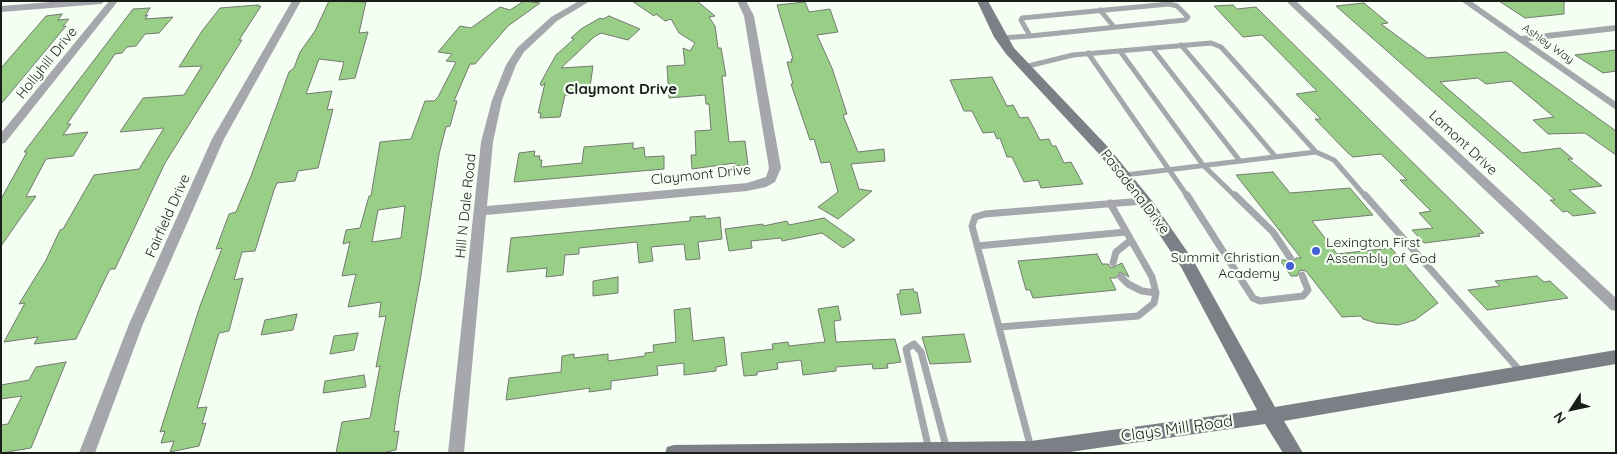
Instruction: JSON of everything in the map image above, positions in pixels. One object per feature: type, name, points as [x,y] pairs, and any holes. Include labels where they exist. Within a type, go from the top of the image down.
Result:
[{"type":"main road","name":"Pasadena Drive","points":[[982,1],[1001,38],[1024,67],[1125,175],[1144,200],[1187,264],[1270,416],[1294,453]]},
{"type":"main road","name":"Clays Mill Road","points":[[674,453],[938,451],[1031,448],[1270,416],[1616,357]]},
{"type":"street","points":[[1,9],[101,1]]},
{"type":"street","name":"Hollyhill Drive","points":[[1,141],[114,1]]},
{"type":"street","name":"Fairfield Drive","points":[[87,453],[136,324],[218,140],[254,73],[297,1]]},
{"type":"street","name":"Hill N Dale Road","points":[[456,453],[487,142],[497,100],[511,65],[520,50],[543,28],[586,1]]},
{"type":"street","name":"Claymont Drive","points":[[480,211],[747,187],[762,184],[771,179],[775,168],[749,16],[741,1]]},
{"type":"street","name":"Lamont Drive","points":[[1290,1],[1616,306]]},
{"type":"street","name":"Ashley Way","points":[[1465,1],[1616,107]]},
{"type":"street","points":[[1519,39],[1616,28]]},
{"type":"lane","points":[[1001,38],[1030,36],[1185,20],[1188,17],[1177,6],[1169,4],[1022,18],[1021,20],[1030,36]]},
{"type":"lane","points":[[1100,10],[1114,27]]},
{"type":"lane","points":[[1024,67],[1088,54],[1211,43],[1221,47],[1316,152],[1334,160],[1522,373]]},
{"type":"lane","points":[[1181,46],[1275,156]]},
{"type":"lane","points":[[1152,48],[1240,161]]},
{"type":"lane","points":[[1120,51],[1203,165],[1273,232],[1291,259]]},
{"type":"lane","points":[[1088,54],[1170,169],[1252,298],[1260,301],[1303,296],[1308,290],[1302,275]]},
{"type":"lane","points":[[1125,175],[1316,152]]},
{"type":"lane","points":[[1031,448],[972,226],[975,217],[1144,200]]},
{"type":"lane","points":[[999,327],[1138,316],[1154,302],[1156,293],[1152,277],[1110,204]]},
{"type":"lane","points":[[978,246],[1126,232]]},
{"type":"lane","points":[[1114,263],[1116,252],[1131,240]]},
{"type":"lane","points":[[1121,277],[1128,284],[1142,291],[1156,293]]},
{"type":"lane","points":[[914,344],[920,352],[938,451],[906,349],[914,344]]},
{"type":"building","points":[[329,1],[366,2],[359,33],[368,32],[355,78],[339,80],[344,62],[319,59],[306,94],[332,91],[327,110],[333,109],[318,168],[298,171],[295,181],[277,183],[255,251],[242,252],[234,280],[243,278],[229,331],[219,333],[197,408],[207,407],[202,424],[206,423],[199,446],[170,452],[174,441],[161,443],[165,431],[160,432],[200,306],[222,248],[216,249],[229,214],[236,212],[251,176],[289,72],[294,68],[300,52],[315,31]]},
{"type":"building","points":[[524,1],[540,3],[508,26],[475,64],[470,64],[454,101],[457,101],[450,126],[446,127],[439,154],[421,275],[399,397],[394,432],[399,431],[396,450],[382,453],[336,453],[342,422],[370,418],[380,366],[376,367],[386,316],[379,317],[381,302],[348,307],[356,274],[342,276],[350,242],[343,244],[346,230],[360,228],[369,196],[371,196],[380,142],[411,139],[425,101],[434,101],[438,97],[456,62],[446,61],[452,54],[438,52],[460,26],[471,28],[500,7],[510,10]],"holes":[[[405,206],[401,238],[372,242],[378,210]]]},
{"type":"building","points":[[632,1],[697,1],[715,16],[709,17],[715,26],[718,48],[721,48],[726,76],[722,76],[729,142],[745,141],[748,165],[735,166],[735,163],[692,169],[691,155],[696,155],[695,131],[711,130],[709,104],[706,104],[705,95],[669,98],[667,66],[685,65],[683,48],[690,51],[695,43],[679,33],[671,19],[665,21],[656,14],[654,16]]},
{"type":"building","points":[[1499,1],[1564,1],[1564,14],[1525,18]]},
{"type":"building","points":[[805,2],[809,12],[830,9],[838,32],[817,35],[832,68],[847,114],[843,115],[858,152],[884,149],[885,161],[851,164],[859,189],[872,191],[838,219],[818,207],[838,192],[830,162],[821,163],[814,139],[810,140],[791,84],[793,84],[787,62],[792,62],[791,59],[793,59],[777,5]]},
{"type":"building","points":[[1364,3],[1388,23],[1381,24],[1427,58],[1506,52],[1616,131],[1616,155],[1585,133],[1548,134],[1533,120],[1554,117],[1511,81],[1486,84],[1478,78],[1440,82],[1522,153],[1560,148],[1573,159],[1568,159],[1602,186],[1569,190],[1596,213],[1573,216],[1567,211],[1563,212],[1550,200],[1555,200],[1336,6]]},
{"type":"building","points":[[1233,5],[1237,9],[1256,7],[1484,233],[1478,234],[1480,236],[1424,243],[1412,230],[1433,228],[1419,213],[1431,211],[1400,180],[1407,180],[1381,154],[1353,157],[1348,153],[1315,119],[1321,119],[1296,94],[1317,91],[1262,35],[1243,37],[1214,6]]},
{"type":"building","points":[[261,6],[239,40],[242,40],[165,163],[115,269],[110,269],[76,339],[34,344],[38,337],[4,342],[25,303],[19,304],[46,260],[60,230],[63,229],[94,175],[139,169],[164,128],[120,132],[143,98],[184,95],[202,66],[179,67],[202,31],[220,8]]},
{"type":"building","points":[[150,8],[145,19],[173,17],[159,33],[145,34],[136,46],[127,47],[122,53],[115,54],[67,124],[71,124],[63,135],[88,132],[73,156],[46,159],[26,197],[36,196],[1,246],[1,199],[27,152],[24,152],[133,9]]},
{"type":"building","points":[[62,14],[58,20],[69,19],[63,26],[66,26],[1,104],[1,68],[46,16]]},
{"type":"building","points":[[609,16],[640,29],[628,40],[601,33],[594,37],[561,68],[593,66],[589,94],[565,95],[560,117],[540,118],[541,113],[538,113],[545,83],[542,86],[540,84],[556,55],[574,39],[571,38],[581,29],[600,18],[603,19]]},
{"type":"building","points":[[1616,50],[1616,71],[1603,73],[1575,55]]},
{"type":"building","points":[[992,77],[1007,106],[1013,105],[1020,118],[1028,117],[1040,140],[1049,139],[1052,146],[1056,146],[1064,163],[1071,162],[1083,184],[1041,188],[1038,180],[1024,182],[1012,157],[1007,157],[1000,138],[997,139],[994,132],[983,133],[972,111],[964,111],[950,80]]},
{"type":"building","points":[[633,143],[633,149],[644,147],[645,157],[664,156],[664,169],[514,182],[519,153],[535,151],[534,156],[540,156],[539,160],[542,160],[541,167],[582,163],[584,147]]},
{"type":"building","name":"Lexington First Assembly of God","points":[[1273,172],[1290,193],[1350,188],[1373,215],[1312,221],[1337,254],[1391,248],[1438,303],[1415,320],[1398,325],[1376,323],[1363,319],[1361,316],[1342,317],[1306,271],[1300,270],[1297,276],[1291,276],[1280,260],[1285,260],[1292,264],[1296,258],[1301,258],[1236,175]]},
{"type":"building","points":[[705,216],[706,219],[720,217],[722,239],[698,242],[700,259],[686,260],[684,244],[651,247],[653,261],[639,263],[637,242],[579,248],[579,254],[565,255],[563,275],[546,277],[547,268],[507,272],[511,238],[690,221],[690,217]]},
{"type":"building","points":[[824,218],[855,240],[843,248],[822,233],[782,241],[781,238],[751,241],[752,248],[729,251],[725,229],[763,224],[763,226],[787,221],[789,225]]},
{"type":"building","points":[[1097,254],[1102,264],[1108,264],[1111,268],[1122,263],[1129,277],[1120,272],[1116,278],[1110,278],[1116,290],[1033,298],[1030,290],[1026,290],[1018,261]]},
{"type":"building","points":[[1537,276],[1544,282],[1550,281],[1568,298],[1487,310],[1468,290],[1500,286],[1495,281]]},
{"type":"building","points":[[618,277],[618,293],[593,296],[593,281]]},
{"type":"building","points":[[913,289],[914,292],[917,292],[921,313],[901,315],[897,294],[900,294],[900,290]]},
{"type":"building","points":[[838,306],[841,320],[834,321],[836,342],[895,339],[901,362],[887,364],[888,368],[873,369],[872,364],[836,367],[836,371],[803,375],[801,360],[777,363],[778,369],[757,372],[757,375],[744,376],[741,353],[773,349],[772,344],[788,342],[789,346],[825,342],[818,309]]},
{"type":"building","points":[[690,308],[693,341],[724,337],[727,365],[716,367],[716,371],[684,375],[684,363],[657,366],[658,375],[611,381],[611,389],[589,392],[590,388],[506,400],[509,378],[561,372],[562,356],[574,354],[574,358],[608,354],[608,361],[645,356],[645,353],[654,352],[653,345],[676,342],[674,310]]},
{"type":"building","points":[[297,314],[293,330],[261,335],[265,320]]},
{"type":"building","points":[[358,333],[354,350],[330,354],[334,336]]},
{"type":"building","points":[[964,334],[971,362],[930,364],[922,337]]},
{"type":"building","points":[[66,362],[31,448],[1,453],[1,425],[8,424],[22,396],[1,399],[1,385],[29,380],[36,367]]},
{"type":"building","points":[[364,375],[366,387],[323,393],[325,381]]},
{"type":"place","name":"Lexington First Assembly of God","points":[[1316,251]]},
{"type":"place","name":"Summit Christian Academy","points":[[1290,266]]},
{"type":"district","name":"Claymont Drive","points":[[621,89]]}]
